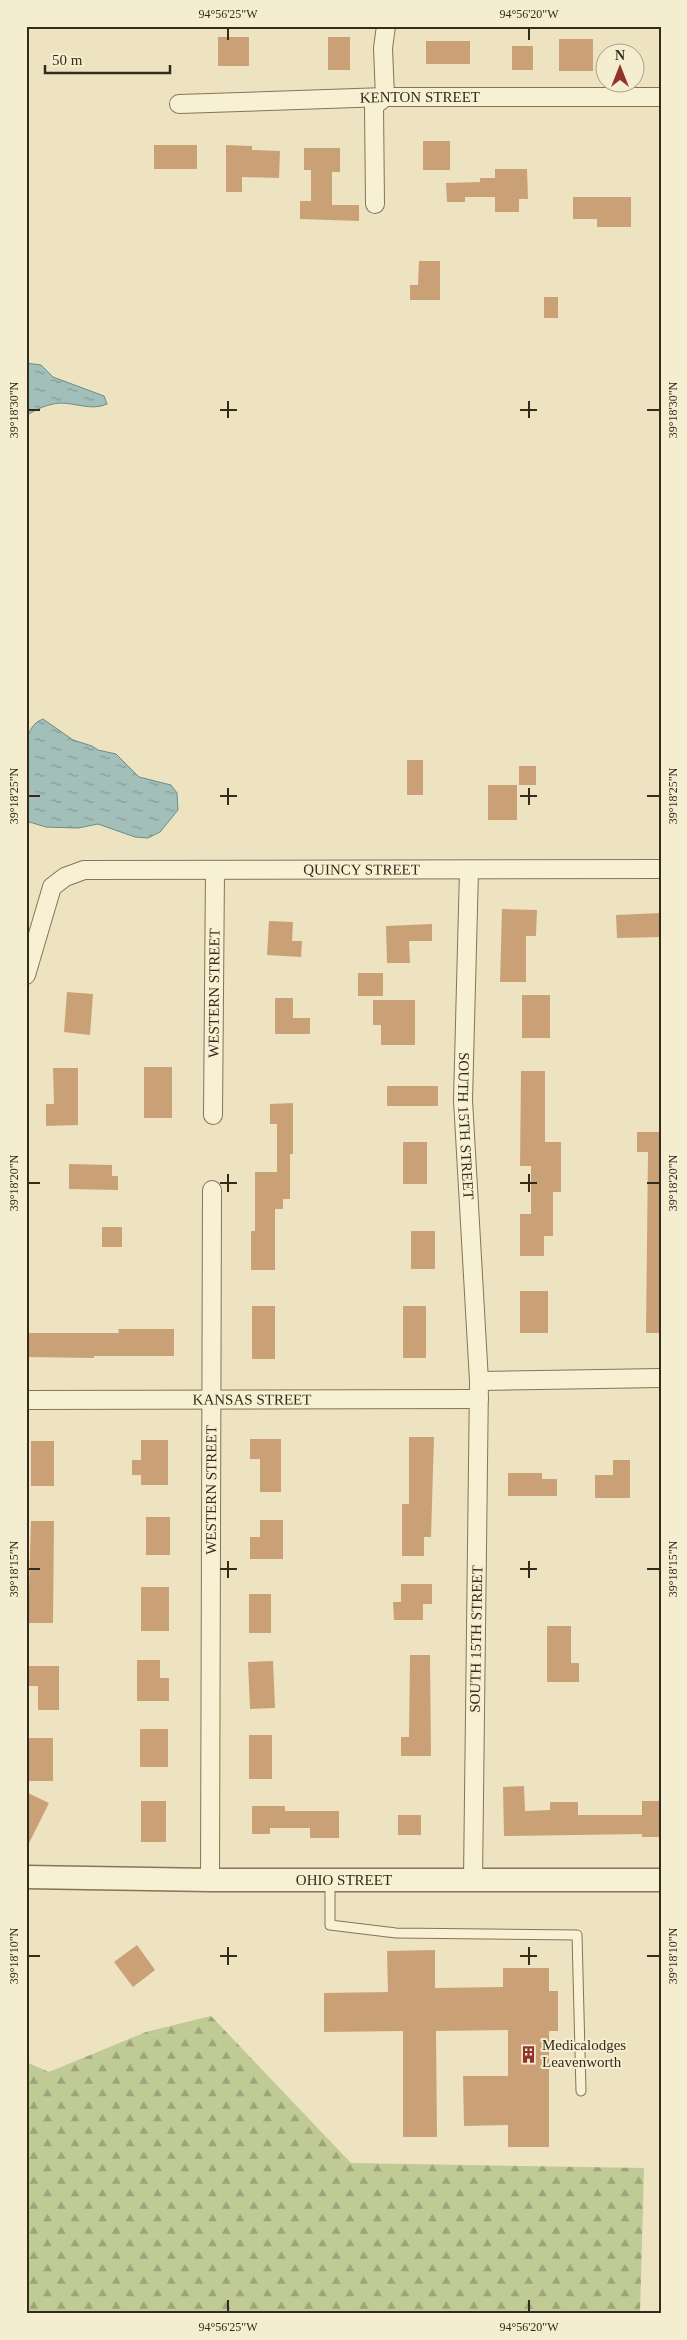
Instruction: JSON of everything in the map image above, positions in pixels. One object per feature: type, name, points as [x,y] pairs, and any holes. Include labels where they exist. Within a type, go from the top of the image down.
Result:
[{"type":"street","points":[[374,204],[374,106],[385,97],[383,48],[386,26]]},
{"type":"street","name":"KENTON STREET","points":[[179,104],[385,97],[661,97]]},
{"type":"street","name":"QUINCY STREET","points":[[26,975],[52,887],[65,876],[84,870],[661,869]]},
{"type":"street","name":"WESTERN STREET","points":[[212,1115],[215,870]]},
{"type":"street","name":"SOUTH 15TH STREET","points":[[469,870],[463,1100],[479,1390],[473,1880]]},
{"type":"street","name":"WESTERN STREET","points":[[210,1880],[212,1190]]},
{"type":"street","name":"KANSAS STREET","points":[[26,1400],[210,1400],[479,1390],[661,1378]]},
{"type":"street","name":"OHIO STREET","points":[[26,1876],[210,1880],[661,1880]]},
{"type":"lane","points":[[330,1880],[330,1925],[396,1933],[577,1935],[581,2091]]},
{"type":"green space","points":[[211,2016],[351,2163],[644,2168],[640,2314],[26,2314],[26,2062],[49,2072],[146,2032]]},
{"type":"water","points":[[26,363],[41,365],[53,377],[104,396],[107,404],[90,407],[60,403],[42,407],[26,416]]},
{"type":"water","points":[[43,719],[73,740],[98,750],[116,754],[139,777],[171,785],[177,793],[178,810],[160,832],[148,838],[135,837],[98,824],[78,828],[46,827],[26,821],[26,742],[34,725]]},
{"type":"building","points":[[218,37],[249,37],[249,66],[218,66]]},
{"type":"building","points":[[328,37],[350,37],[350,70],[328,70]]},
{"type":"building","points":[[559,39],[593,39],[593,71],[559,71]]},
{"type":"building","points":[[426,41],[470,41],[470,64],[426,64]]},
{"type":"building","points":[[512,46],[533,46],[533,70],[512,70]]},
{"type":"building","points":[[423,141],[450,141],[450,170],[423,170]]},
{"type":"building","points":[[154,145],[197,145],[197,169],[154,169]]},
{"type":"building","points":[[226,145],[252,146],[252,150],[280,151],[279,178],[242,177],[242,192],[226,192]]},
{"type":"building","points":[[304,148],[340,148],[340,172],[332,172],[332,205],[359,205],[359,221],[300,219],[300,201],[311,201],[311,170],[304,170]]},
{"type":"building","points":[[495,169],[527,169],[528,199],[519,199],[519,212],[495,212],[495,197],[465,197],[465,202],[447,202],[446,183],[480,182],[480,178],[495,178]]},
{"type":"building","points":[[573,197],[631,197],[631,227],[597,227],[597,219],[573,219]]},
{"type":"building","points":[[419,261],[440,261],[440,300],[410,300],[410,285],[418,285]]},
{"type":"building","points":[[544,297],[558,297],[558,318],[544,318]]},
{"type":"building","points":[[407,760],[423,760],[423,795],[407,795]]},
{"type":"building","points":[[519,766],[536,766],[536,785],[519,785]]},
{"type":"building","points":[[488,785],[517,785],[517,820],[488,820]]},
{"type":"building","points":[[502,909],[537,910],[536,936],[526,936],[526,982],[500,982]]},
{"type":"building","points":[[661,913],[661,937],[617,938],[616,915]]},
{"type":"building","points":[[269,921],[293,922],[292,941],[302,941],[301,957],[267,955]]},
{"type":"building","points":[[432,924],[432,941],[409,941],[410,963],[387,963],[386,926]]},
{"type":"building","points":[[358,973],[383,973],[383,996],[358,996]]},
{"type":"building","points":[[67,992],[93,994],[90,1035],[64,1032]]},
{"type":"building","points":[[522,995],[550,995],[550,1038],[522,1038]]},
{"type":"building","points":[[275,998],[293,998],[293,1018],[310,1018],[310,1034],[275,1034]]},
{"type":"building","points":[[373,1000],[415,1000],[415,1045],[381,1045],[381,1025],[373,1025]]},
{"type":"building","points":[[144,1067],[172,1067],[172,1118],[144,1118]]},
{"type":"building","points":[[53,1068],[78,1068],[78,1125],[46,1126],[46,1104],[54,1104]]},
{"type":"building","points":[[521,1071],[545,1071],[545,1142],[561,1142],[561,1192],[553,1192],[553,1236],[544,1236],[544,1256],[520,1256],[520,1214],[531,1214],[531,1166],[520,1166]]},
{"type":"building","points":[[387,1086],[438,1086],[438,1106],[387,1106]]},
{"type":"building","points":[[293,1103],[293,1154],[290,1154],[290,1199],[283,1199],[283,1209],[275,1209],[275,1270],[251,1270],[251,1231],[255,1231],[255,1172],[277,1172],[277,1124],[270,1124],[270,1104]]},
{"type":"building","points":[[637,1132],[661,1132],[661,1333],[646,1333],[648,1152],[637,1152]]},
{"type":"building","points":[[403,1142],[427,1142],[427,1184],[403,1184]]},
{"type":"building","points":[[69,1164],[112,1165],[112,1176],[118,1176],[118,1190],[69,1189]]},
{"type":"building","points":[[102,1227],[122,1227],[122,1247],[102,1247]]},
{"type":"building","points":[[411,1231],[435,1231],[435,1269],[411,1269]]},
{"type":"building","points":[[520,1291],[548,1291],[548,1333],[520,1333]]},
{"type":"building","points":[[252,1306],[275,1306],[275,1359],[252,1359]]},
{"type":"building","points":[[403,1306],[426,1306],[426,1358],[403,1358]]},
{"type":"building","points":[[118,1329],[174,1329],[174,1356],[26,1357],[26,1333],[119,1333]]},
{"type":"building","points":[[409,1437],[434,1437],[431,1537],[424,1537],[424,1556],[402,1556],[402,1504],[409,1504]]},
{"type":"building","points":[[250,1439],[281,1439],[281,1492],[260,1492],[260,1459],[250,1459]]},
{"type":"building","points":[[141,1440],[168,1440],[168,1485],[141,1485],[141,1475],[132,1475],[132,1460],[141,1460]]},
{"type":"building","points":[[31,1441],[54,1441],[54,1486],[31,1486]]},
{"type":"building","points":[[613,1460],[630,1460],[630,1498],[595,1498],[595,1475],[613,1475]]},
{"type":"building","points":[[508,1473],[542,1473],[542,1479],[557,1479],[557,1496],[508,1496]]},
{"type":"building","points":[[146,1517],[170,1517],[170,1555],[146,1555]]},
{"type":"building","points":[[260,1520],[283,1520],[283,1559],[250,1559],[250,1537],[260,1537]]},
{"type":"building","points":[[31,1521],[54,1521],[53,1623],[28,1623]]},
{"type":"building","points":[[401,1584],[432,1584],[432,1604],[423,1604],[423,1620],[394,1620],[393,1602],[401,1602]]},
{"type":"building","points":[[141,1587],[169,1587],[169,1631],[141,1631]]},
{"type":"building","points":[[249,1594],[271,1594],[271,1633],[249,1633]]},
{"type":"building","points":[[547,1626],[571,1626],[571,1663],[579,1663],[579,1682],[547,1682]]},
{"type":"building","points":[[410,1655],[430,1655],[431,1756],[401,1756],[401,1737],[409,1737]]},
{"type":"building","points":[[137,1660],[160,1660],[160,1678],[169,1678],[169,1701],[137,1701]]},
{"type":"building","points":[[273,1661],[275,1708],[250,1709],[248,1662]]},
{"type":"building","points":[[28,1666],[59,1666],[59,1710],[38,1710],[38,1686],[28,1686]]},
{"type":"building","points":[[140,1729],[168,1729],[168,1767],[140,1767]]},
{"type":"building","points":[[249,1735],[272,1735],[272,1779],[249,1779]]},
{"type":"building","points":[[28,1738],[53,1738],[53,1781],[28,1781]]},
{"type":"building","points":[[524,1786],[525,1811],[550,1810],[550,1802],[578,1802],[578,1815],[642,1815],[642,1801],[661,1801],[661,1837],[642,1837],[642,1834],[504,1836],[503,1787]]},
{"type":"building","points":[[26,1792],[49,1803],[26,1849]]},
{"type":"building","points":[[141,1801],[166,1801],[166,1842],[141,1842]]},
{"type":"building","points":[[252,1806],[285,1806],[285,1811],[339,1811],[339,1838],[310,1838],[310,1828],[270,1828],[270,1834],[252,1834]]},
{"type":"building","points":[[398,1815],[421,1815],[421,1835],[398,1835]]},
{"type":"building","points":[[137,1945],[155,1970],[133,1987],[114,1962]]},
{"type":"building","name":"Medicalodges Leavenworth","points":[[435,1950],[435,1988],[503,1987],[503,1968],[549,1968],[549,1991],[558,1991],[558,2031],[549,2031],[549,2147],[508,2147],[508,2125],[464,2126],[463,2076],[508,2076],[508,2030],[436,2031],[437,2137],[403,2137],[403,2031],[324,2032],[324,1993],[388,1992],[387,1951]]},
{"type":"place","name":"Medicalodges Leavenworth","points":[[528,2054]]}]
